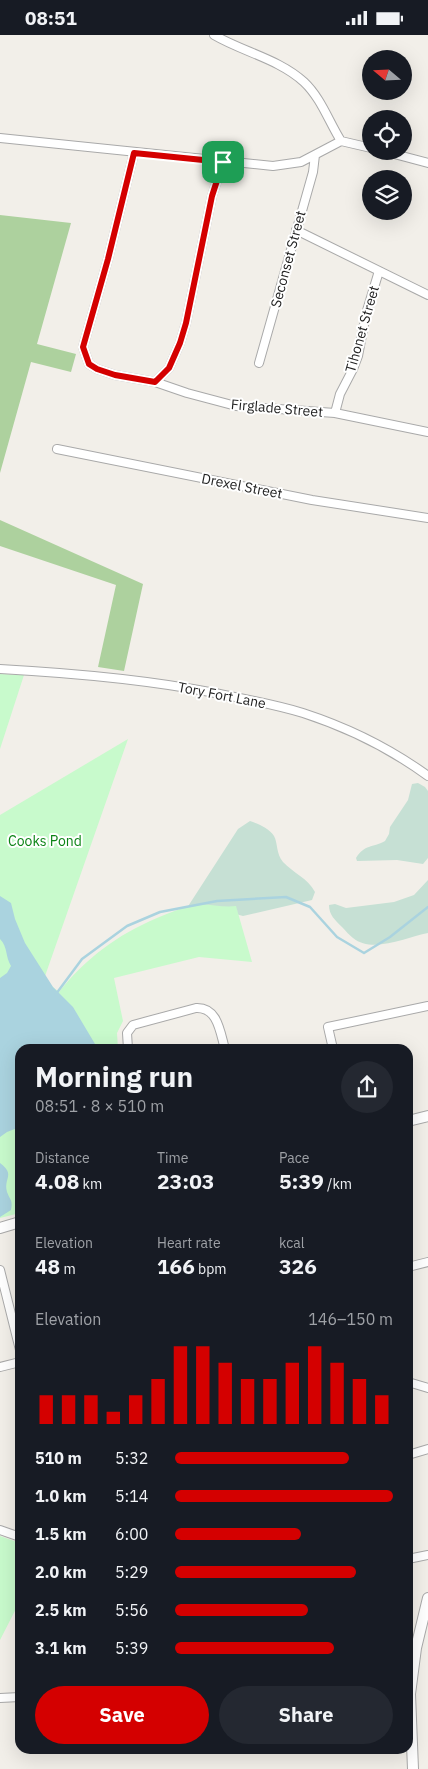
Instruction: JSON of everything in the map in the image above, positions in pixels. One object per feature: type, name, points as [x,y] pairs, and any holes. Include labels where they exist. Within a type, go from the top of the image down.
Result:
[{"type":"street","points":[[214,35],[230,45],[274,63],[305,83],[326,112],[341,141]]},
{"type":"street","points":[[0,139],[273,166],[301,162],[341,141],[362,146]]},
{"type":"street","name":"Firglade Street","points":[[134,153],[108,259],[83,347],[89,364],[115,375],[155,382],[236,407],[335,413],[428,432]]},
{"type":"street","name":"Seconset Street","points":[[260,363],[313,172],[315,155]]},
{"type":"street","points":[[412,159],[428,163]]},
{"type":"street","points":[[155,382],[169,368],[180,343],[186,323],[212,196],[223,162]]},
{"type":"street","points":[[296,230],[428,295]]},
{"type":"street","name":"Tihonet Street","points":[[335,413],[340,394],[358,356],[366,314],[379,271]]},
{"type":"street","name":"Drexel Street","points":[[58,449],[312,499],[428,518]]},
{"type":"street","name":"Tory Fort Lane","points":[[0,669],[154,682],[279,706],[304,713],[343,729],[390,752],[428,776]]},
{"type":"street","points":[[332,1044],[328,1027],[428,1006]]},
{"type":"street","points":[[128,1044],[127,1033],[133,1025],[196,1007],[202,1007],[208,1009],[215,1018],[223,1044]]},
{"type":"street","points":[[413,1120],[428,1116]]},
{"type":"street","points":[[0,1228],[15,1224]]},
{"type":"street","points":[[413,1266],[428,1262]]},
{"type":"street","points":[[0,1269],[15,1330]]},
{"type":"street","points":[[0,1367],[15,1363]]},
{"type":"street","points":[[413,1384],[428,1388]]},
{"type":"street","points":[[413,1454],[428,1449]]},
{"type":"street","points":[[0,1530],[15,1535]]},
{"type":"street","points":[[413,1558],[428,1555]]},
{"type":"street","points":[[413,1668],[428,1598]]},
{"type":"street","points":[[0,1698],[15,1697]]},
{"type":"street","points":[[412,1754],[413,1769]]},
{"type":"green space","points":[[0,215],[71,223],[37,344],[76,354],[71,372],[31,362],[0,473]]},
{"type":"green space","points":[[0,520],[143,584],[124,671],[98,667],[116,585],[0,546]]},
{"type":"green space","points":[[0,674],[24,675],[0,749]]},
{"type":"green space","name":"Cooks Pond","points":[[128,739],[44,979],[59,992],[80,968],[116,940],[157,918],[194,905],[236,906],[252,962],[199,957],[114,978],[123,1021],[117,1033],[118,1044],[15,1044],[15,1214],[0,1218],[0,815]]},
{"type":"green space","points":[[418,783],[428,791],[428,858],[423,864],[397,860],[357,861],[356,858],[362,850],[385,841],[390,827],[408,800],[412,784]]},
{"type":"green space","points":[[250,821],[272,833],[279,856],[283,862],[304,879],[315,892],[312,900],[243,916],[232,913],[185,911],[238,829]]},
{"type":"green space","points":[[428,880],[428,933],[390,943],[370,945],[361,943],[352,937],[331,915],[329,905],[335,904],[346,908],[394,902],[414,895]]},
{"type":"green space","points":[[0,1536],[15,1541],[15,1611],[0,1640]]},
{"type":"water","points":[[0,896],[11,903],[15,919],[25,943],[53,987],[73,1007],[95,1044],[15,1044],[15,1129],[0,1137],[0,978],[7,973],[11,966],[0,939]]},
{"type":"water","points":[[0,1163],[5,1167],[8,1174],[6,1187],[12,1204],[11,1210],[0,1217]]},
{"type":"waterway","points":[[56,994],[82,959],[127,926],[160,912],[217,901],[286,897],[310,907],[337,937],[364,953],[390,937],[428,907]]},
{"type":"route","points":[[134,153],[223,162],[212,196],[186,323],[169,368],[155,382],[115,375],[89,364],[83,347],[108,259],[134,153]]}]
